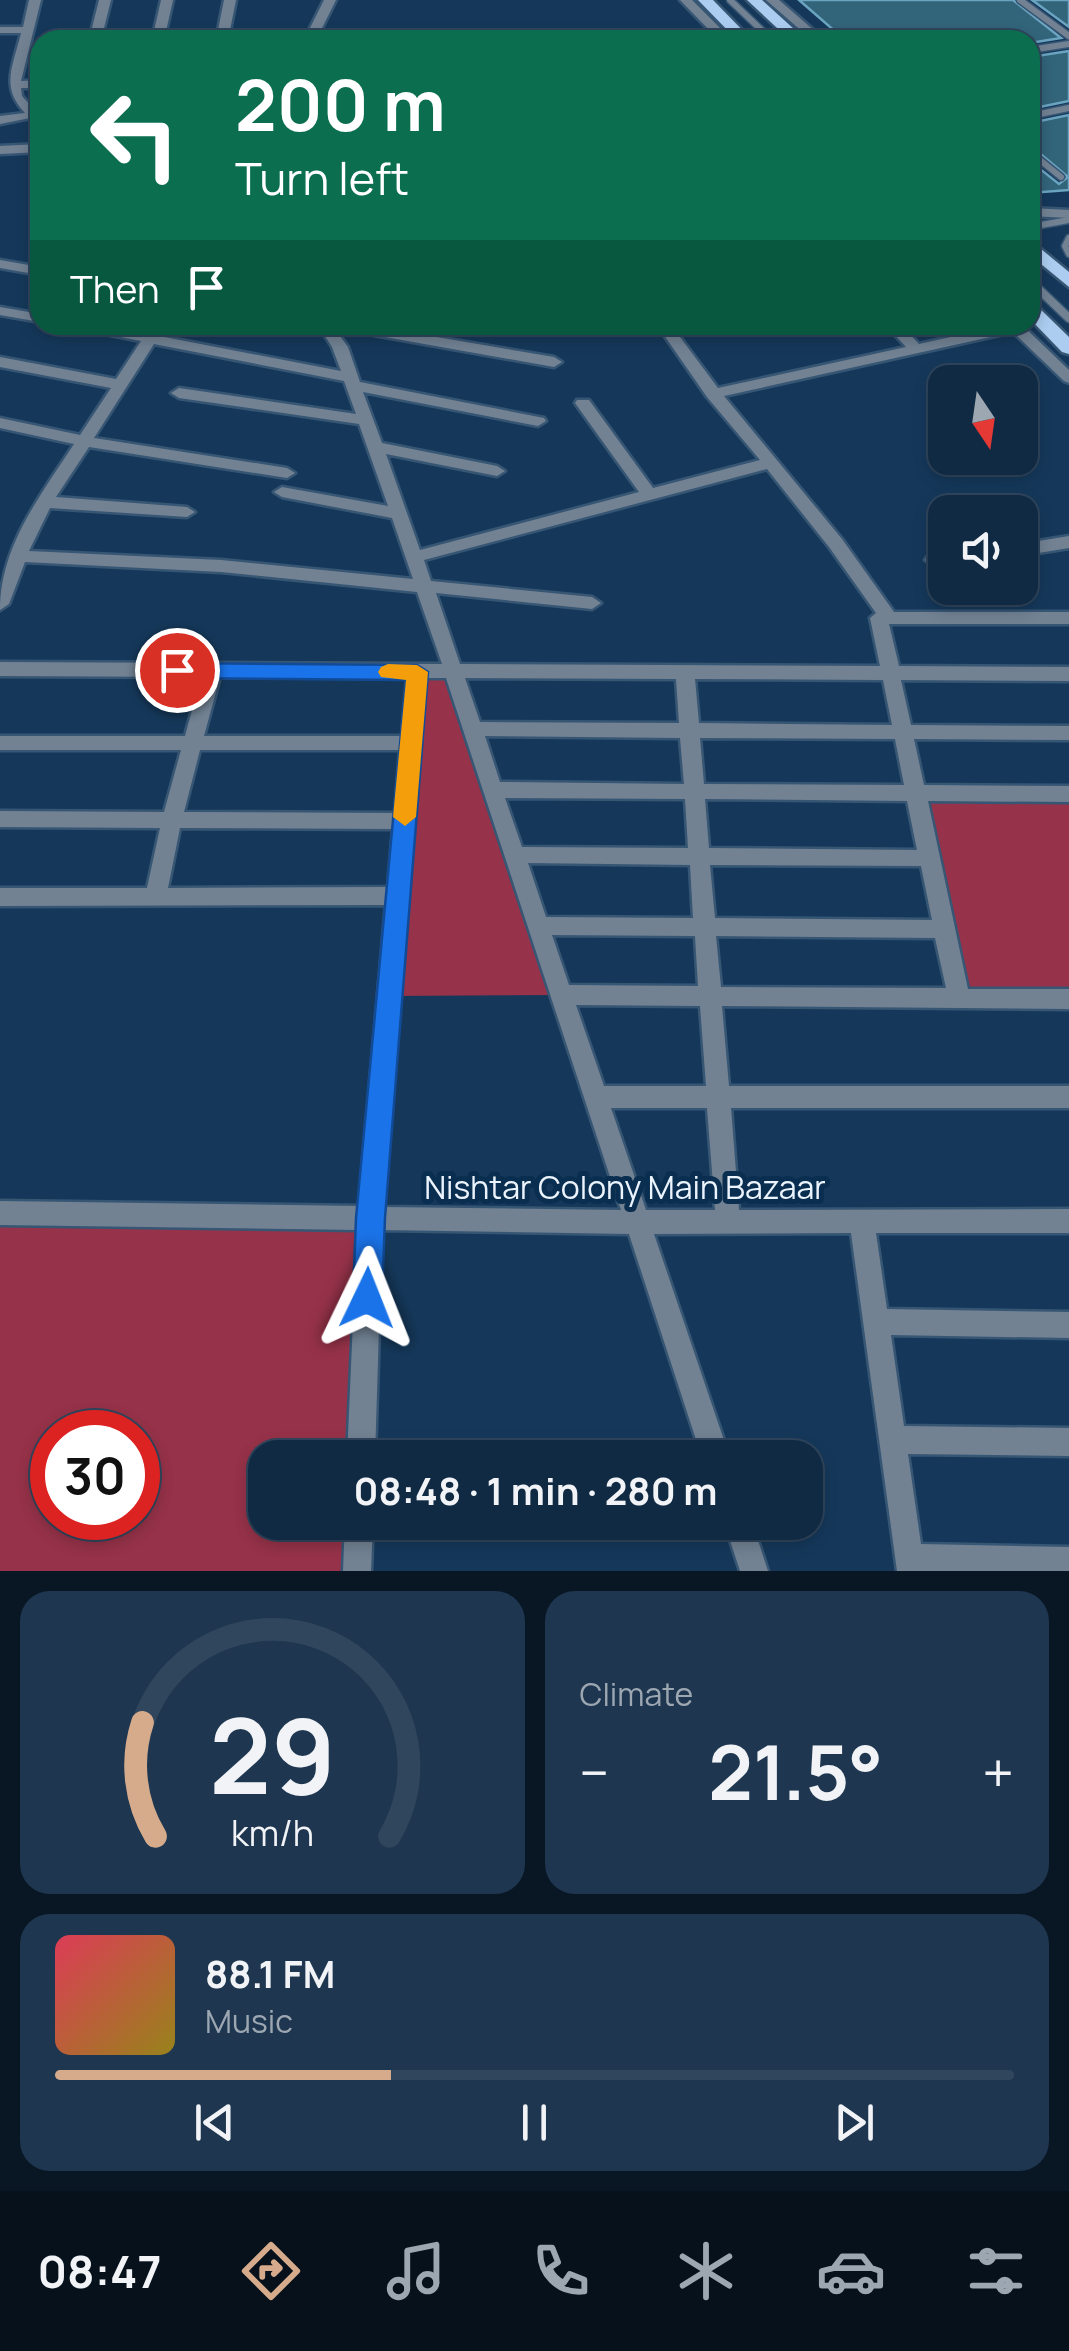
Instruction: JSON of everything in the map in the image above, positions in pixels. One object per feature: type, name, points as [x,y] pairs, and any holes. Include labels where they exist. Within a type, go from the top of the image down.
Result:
[{"type":"main road","points":[[704,0],[736,30]]},
{"type":"main road","points":[[754,0],[788,30]]},
{"type":"main road","points":[[1040,255],[1069,282]]},
{"type":"main road","points":[[1040,318],[1069,348]]},
{"type":"main road","points":[[1040,334],[1069,348]]},
{"type":"street","points":[[30,112],[9,88],[35,0]]},
{"type":"street","points":[[98,30],[105,0]]},
{"type":"street","points":[[160,30],[167,0]]},
{"type":"street","points":[[224,30],[230,0]]},
{"type":"street","points":[[315,30],[330,0]]},
{"type":"street","points":[[686,0],[716,30]]},
{"type":"street","points":[[772,0],[806,30]]},
{"type":"street","points":[[0,30],[27,30]]},
{"type":"street","points":[[0,120],[30,116]]},
{"type":"street","points":[[0,150],[30,149]]},
{"type":"street","points":[[1040,213],[1069,216]]},
{"type":"street","points":[[0,264],[30,269]]},
{"type":"street","points":[[0,311],[30,316]]},
{"type":"street","points":[[0,604],[44,502],[152,335]]},
{"type":"street","points":[[170,335],[352,382],[538,421]]},
{"type":"street","points":[[332,335],[340,347],[454,672],[710,1440]]},
{"type":"street","points":[[398,335],[554,362]]},
{"type":"street","points":[[671,335],[712,394],[854,564],[890,618]]},
{"type":"street","points":[[902,335],[914,348]]},
{"type":"street","points":[[712,394],[974,335]]},
{"type":"street","points":[[1029,335],[1069,378]]},
{"type":"street","points":[[0,362],[121,384]]},
{"type":"street","points":[[178,393],[366,420]]},
{"type":"street","points":[[582,403],[650,496]]},
{"type":"street","points":[[2,428],[287,473]]},
{"type":"street","points":[[376,447],[497,471]]},
{"type":"street","points":[[414,557],[770,463]]},
{"type":"street","points":[[282,492],[399,514]]},
{"type":"street","points":[[44,502],[187,512]]},
{"type":"street","points":[[1038,547],[1069,542]]},
{"type":"street","points":[[19,556],[222,566],[592,603]]},
{"type":"street","points":[[959,998],[879,618],[1069,618]]},
{"type":"street","points":[[0,670],[1069,674]]},
{"type":"street","points":[[156,897],[172,819],[212,670]]},
{"type":"street","points":[[362,1440],[370,1218],[417,672]]},
{"type":"street","points":[[685,673],[728,1222]]},
{"type":"street","points":[[472,730],[1069,733]]},
{"type":"street","points":[[0,743],[411,743]]},
{"type":"street","points":[[492,790],[1069,794]]},
{"type":"street","points":[[0,818],[404,821]]},
{"type":"street","points":[[514,855],[930,858]]},
{"type":"street","points":[[0,896],[398,896]]},
{"type":"street","points":[[538,926],[944,929]]},
{"type":"street","points":[[560,995],[1069,998]]},
{"type":"street","points":[[594,1097],[1069,1097]]},
{"type":"street","name":"Nishtar Colony Main Bazaar","points":[[0,1214],[636,1222],[1069,1221]]},
{"type":"street","points":[[862,1222],[910,1564],[1069,1560]]},
{"type":"street","points":[[876,1322],[1069,1326]]},
{"type":"street","points":[[892,1440],[1069,1442]]},
{"type":"street","points":[[357,1571],[358,1540]]},
{"type":"street","points":[[744,1540],[754,1571]]},
{"type":"lane","points":[[730,0],[762,30]]},
{"type":"lane","points":[[1020,0],[1069,36]]},
{"type":"lane","points":[[1040,48],[1069,44]]},
{"type":"lane","points":[[1040,114],[1069,108]]},
{"type":"lane","points":[[1040,160],[1061,178]]},
{"type":"lane","points":[[1040,224],[1069,216]]},
{"type":"lane","points":[[1069,238],[1065,246],[1069,254]]},
{"type":"lane","points":[[1040,291],[1069,318]]},
{"type":"shaded area","points":[[417,672],[454,672],[560,995],[389,996]]},
{"type":"shaded area","points":[[916,794],[1069,794],[1069,999],[959,998]]},
{"type":"shaded area","points":[[0,1213],[370,1218],[362,1440],[248,1440],[248,1540],[358,1540],[357,1571],[0,1571]]},
{"type":"building","points":[[799,0],[1013,0],[1061,38],[1040,41],[1040,30],[834,30]]},
{"type":"building","points":[[1032,0],[1069,0],[1069,27]]},
{"type":"building","points":[[1069,51],[1069,101],[1040,107],[1040,55]]},
{"type":"building","points":[[1069,115],[1069,190],[1040,192],[1040,169],[1059,184],[1068,177],[1040,153],[1040,121]]},
{"type":"slow traffic","points":[[388,672],[417,672],[405,817]]},
{"type":"route","points":[[177,670],[417,672],[370,1218],[367,1298]]}]
